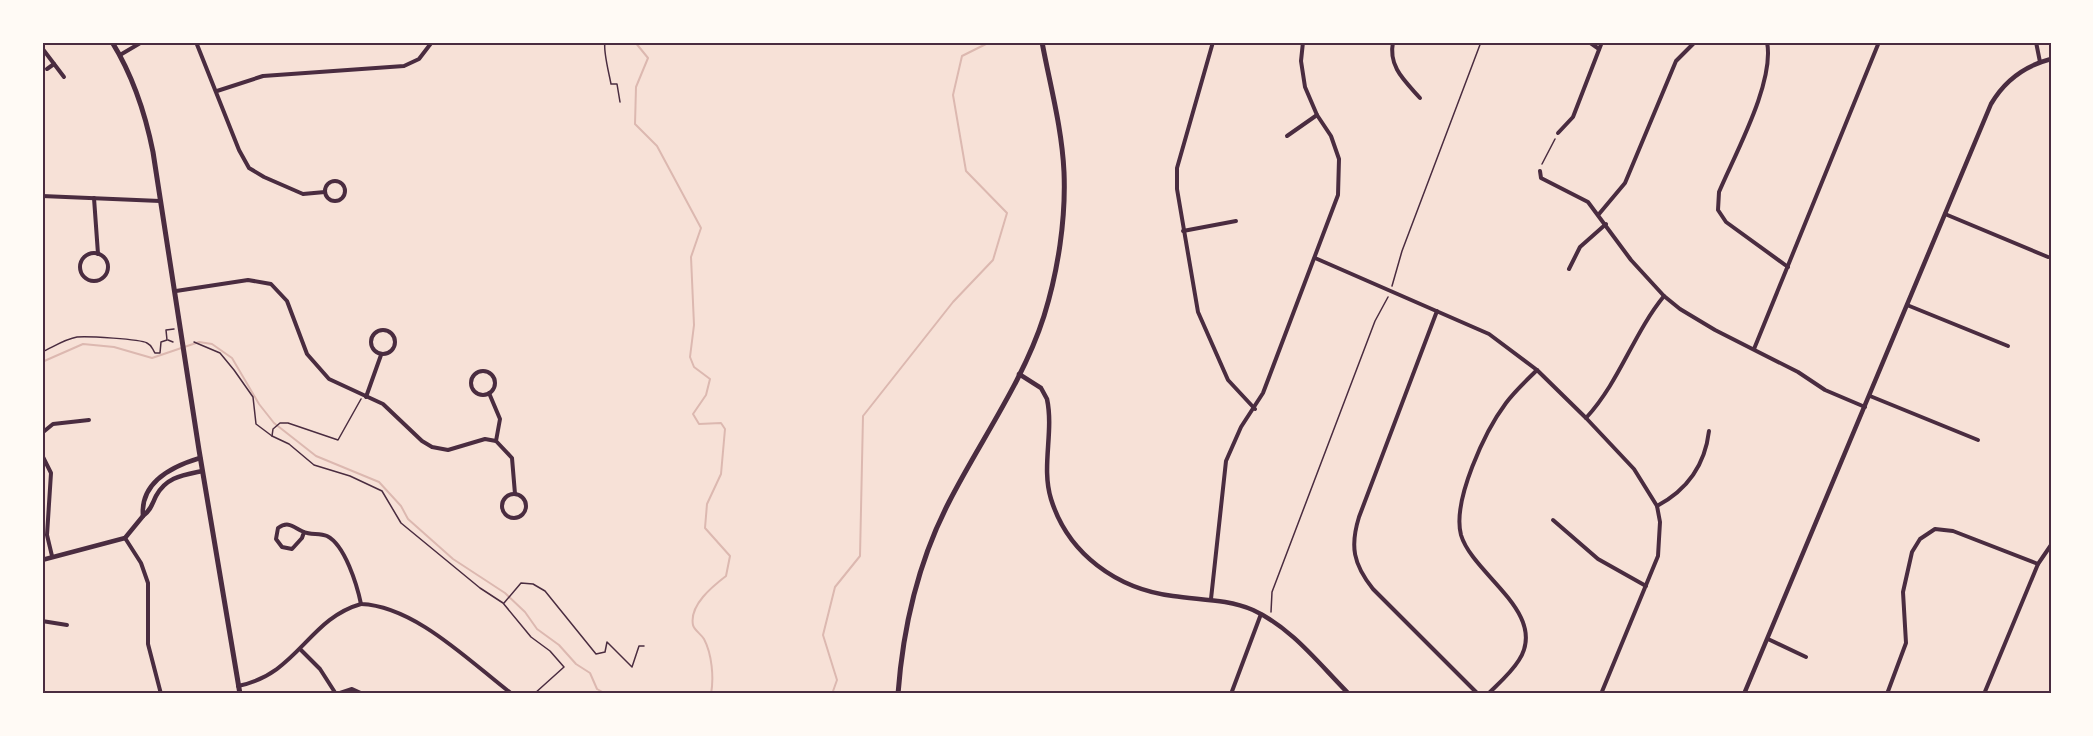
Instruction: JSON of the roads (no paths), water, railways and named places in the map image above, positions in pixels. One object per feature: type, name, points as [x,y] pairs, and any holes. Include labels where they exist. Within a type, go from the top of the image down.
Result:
[{"type":"main road","points":[[112,42],[120,55],[144,112],[176,291],[202,471],[240,694]]},
{"type":"main road","points":[[898,694],[909,615],[924,560],[948,502],[1019,374],[1045,315],[1058,256],[1063,204],[1061,145],[1042,42]]},
{"type":"street","points":[[120,55],[142,42]]},
{"type":"street","points":[[196,42],[239,150],[249,168],[303,194],[325,192]]},
{"type":"street","points":[[217,91],[270,75],[404,66],[413,63],[426,52],[432,42]]},
{"type":"street","points":[[1213,42],[1177,168],[1177,189],[1198,312],[1205,332],[1228,380],[1255,409]]},
{"type":"street","points":[[1211,599],[1226,461],[1241,427],[1255,409],[1263,393],[1334,208],[1340,169],[1331,136],[1317,115],[1303,73],[1303,42]]},
{"type":"street","points":[[1393,42],[1393,64],[1420,98]]},
{"type":"street","points":[[1589,42],[1599,49]]},
{"type":"street","points":[[1558,133],[1573,117],[1602,42]]},
{"type":"street","points":[[1599,214],[1625,183],[1676,61],[1695,42]]},
{"type":"street","points":[[1767,42],[1768,59],[1764,84],[1719,192],[1718,210],[1734,229],[1788,267]]},
{"type":"street","points":[[1754,349],[1879,42]]},
{"type":"street","points":[[2036,42],[2040,62]]},
{"type":"street","points":[[42,48],[64,77]]},
{"type":"street","points":[[1744,694],[1997,93],[2012,78],[2040,62],[2051,59]]},
{"type":"street","points":[[47,69],[54,64]]},
{"type":"street","points":[[1287,136],[1317,115]]},
{"type":"street","points":[[1540,171],[1541,177],[1580,197],[1599,214],[1631,260],[1664,296],[1700,322],[1798,372],[1825,390],[1865,407]]},
{"type":"street","points":[[335,182],[343,186],[345,192],[337,201],[330,200],[325,192],[329,184],[335,182]]},
{"type":"street","points":[[42,196],[160,201]]},
{"type":"street","points":[[94,198],[99,254],[107,261],[107,273],[98,280],[90,280],[82,272],[82,261],[91,253],[99,254]]},
{"type":"street","points":[[1945,214],[2048,256]]},
{"type":"street","points":[[1183,231],[1236,220]]},
{"type":"street","points":[[1569,269],[1580,247],[1606,224]]},
{"type":"street","points":[[1315,258],[1489,334],[1537,370],[1586,417],[1634,469],[1657,506],[1660,522],[1658,556],[1601,694]]},
{"type":"street","points":[[176,291],[248,280],[271,284],[286,301],[302,345],[317,366],[340,386],[383,404],[422,441],[432,447],[448,450],[485,439],[496,441],[512,458],[515,494]]},
{"type":"street","points":[[1586,417],[1614,382],[1640,328],[1664,296]]},
{"type":"street","points":[[1907,305],[2008,346]]},
{"type":"street","points":[[1437,311],[1359,516],[1354,534],[1353,554],[1364,578],[1373,589],[1478,694]]},
{"type":"street","points":[[386,330],[395,339],[394,347],[389,353],[381,355],[374,351],[370,340],[378,331],[386,330]]},
{"type":"street","points":[[364,396],[381,355]]},
{"type":"street","points":[[1488,694],[1521,658],[1524,634],[1519,612],[1472,558],[1461,535],[1461,502],[1488,432],[1506,404],[1537,370]]},
{"type":"street","points":[[487,371],[493,376],[494,387],[489,393],[481,395],[471,388],[470,380],[475,373],[487,371]]},
{"type":"street","points":[[1019,374],[1041,388],[1047,399],[1048,487],[1057,512],[1082,553],[1101,569],[1132,586],[1160,594],[1211,599],[1244,606],[1261,614],[1283,627],[1349,694]]},
{"type":"street","points":[[489,393],[500,419],[496,441]]},
{"type":"street","points":[[1870,396],[1978,440]]},
{"type":"street","points":[[42,433],[53,424],[89,420]]},
{"type":"street","points":[[1657,506],[1676,495],[1697,471],[1705,455],[1709,431]]},
{"type":"street","points":[[42,455],[51,473],[47,535],[52,556]]},
{"type":"street","points":[[143,516],[142,509],[159,477],[200,458]]},
{"type":"street","points":[[42,560],[126,538],[149,511],[168,480],[202,471]]},
{"type":"street","points":[[515,494],[525,500],[527,508],[523,515],[512,519],[502,511],[502,503],[507,496],[515,494]]},
{"type":"street","points":[[1553,520],[1598,559],[1646,586]]},
{"type":"street","points":[[304,532],[302,538],[292,549],[282,547],[275,533],[283,525],[299,527],[304,532],[326,536],[338,547],[353,577],[361,604]]},
{"type":"street","points":[[1887,694],[1906,643],[1903,592],[1912,552],[1920,539],[1930,531],[1953,531],[2038,564]]},
{"type":"street","points":[[126,538],[141,563],[148,583],[148,644],[160,694]]},
{"type":"street","points":[[1984,694],[2038,564],[2051,545]]},
{"type":"street","points":[[238,686],[271,675],[301,650],[330,618],[361,604],[386,606],[408,616],[512,694]]},
{"type":"street","points":[[1231,694],[1261,614]]},
{"type":"street","points":[[42,621],[67,625]]},
{"type":"street","points":[[1768,639],[1806,657]]},
{"type":"street","points":[[301,650],[313,661],[337,694],[352,689],[363,694]]},
{"type":"waterway","points":[[635,42],[648,58],[636,87],[635,124],[657,146],[701,228],[691,257],[694,325],[690,357],[694,367],[710,379],[706,395],[693,414],[699,424],[721,423],[725,429],[721,474],[707,504],[705,528],[730,556],[726,576],[698,603],[693,618],[693,625],[704,639],[711,659],[711,694]]},
{"type":"waterway","points":[[832,694],[837,680],[823,635],[835,587],[860,556],[863,416],[953,302],[993,260],[1007,213],[966,171],[953,95],[962,56],[990,42]]},
{"type":"waterway","points":[[42,362],[83,344],[114,347],[152,358],[199,342],[212,344],[232,358],[259,404],[274,423],[316,456],[379,482],[401,506],[408,519],[453,559],[505,593],[525,612],[537,629],[559,645],[576,664],[590,673],[597,689],[606,694]]}]
